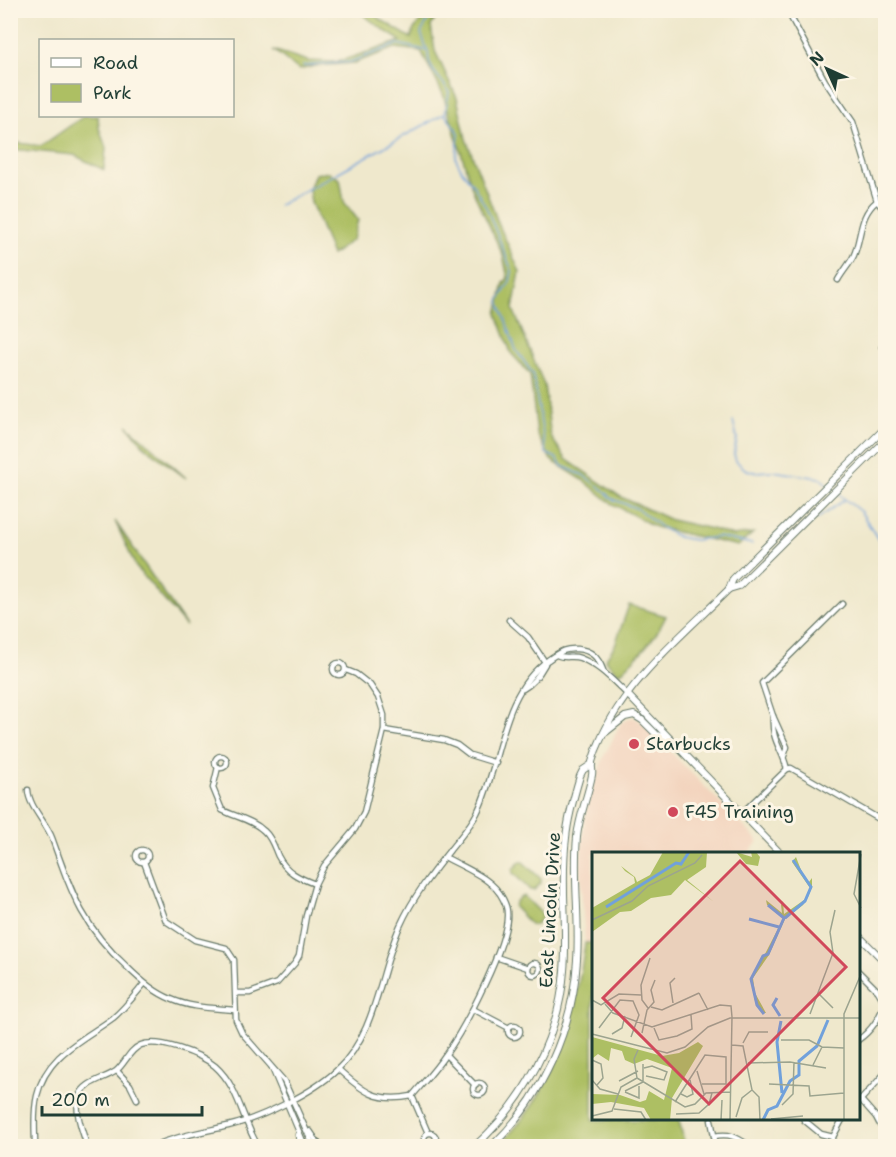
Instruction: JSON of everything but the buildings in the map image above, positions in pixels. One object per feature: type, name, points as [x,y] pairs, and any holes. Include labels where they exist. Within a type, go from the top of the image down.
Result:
[{"type":"main road","name":"East Lincoln Drive","points":[[492,1146],[518,1118],[544,1078],[561,1039],[570,1009],[577,959],[577,838],[581,813],[593,773],[592,764],[603,735],[627,694],[652,666],[729,589],[733,579],[885,427]]},
{"type":"main road","name":"East Lincoln Drive","points":[[729,589],[739,586],[885,440]]},
{"type":"main road","points":[[820,493],[826,499]]},
{"type":"main road","points":[[627,694],[779,852]]},
{"type":"main road","points":[[603,735],[625,717],[634,715],[657,735],[672,740]]},
{"type":"main road","name":"East Lincoln Drive","points":[[475,1146],[500,1121],[525,1088],[537,1066],[556,1019],[566,945],[564,859],[566,837],[580,776],[583,770],[592,764]]},
{"type":"main road","points":[[860,937],[885,963]]},
{"type":"street","points":[[787,10],[825,81],[853,122],[877,201],[885,213]]},
{"type":"street","points":[[838,280],[856,251],[869,207],[877,201]]},
{"type":"street","points":[[787,769],[784,756],[787,747],[772,716],[762,683],[842,604]]},
{"type":"street","points":[[509,621],[528,637],[545,663]]},
{"type":"street","points":[[154,1146],[185,1134],[245,1121],[315,1087],[338,1069],[366,1028],[395,938],[406,913],[426,879],[474,819],[484,800],[496,763],[500,740],[512,706],[523,689],[541,671],[545,663],[564,649],[590,652],[598,659],[603,670]]},
{"type":"street","points":[[573,649],[573,657]]},
{"type":"street","points":[[557,654],[562,657],[577,657],[603,670],[627,694]]},
{"type":"street","points":[[236,993],[250,993],[277,983],[295,963],[301,950],[306,916],[315,884],[324,866],[355,829],[364,812],[384,730],[384,716],[374,691],[363,678],[345,670]]},
{"type":"street","points":[[384,730],[444,740],[470,754],[496,763]]},
{"type":"street","points":[[218,767],[213,788],[222,810],[260,827],[267,833],[278,857],[292,874],[315,884]]},
{"type":"street","points":[[742,813],[787,769],[791,768],[885,822]]},
{"type":"street","points":[[28,790],[33,805],[46,826],[79,909],[104,945],[144,984],[171,999],[192,1006],[234,1010]]},
{"type":"street","points":[[338,1069],[357,1085],[384,1099],[396,1100],[412,1096],[446,1055],[473,1009],[496,957],[507,913],[503,900],[489,883],[445,857]]},
{"type":"street","points":[[144,862],[166,921],[195,940],[226,948],[234,960],[236,1020],[242,1033],[280,1074],[312,1143]]},
{"type":"street","points":[[496,957],[528,968]]},
{"type":"street","points":[[860,973],[884,1001],[881,1011],[867,1033],[860,1038]]},
{"type":"street","points":[[35,1146],[34,1109],[37,1094],[47,1073],[63,1052],[114,1017],[144,984]]},
{"type":"street","points":[[473,1009],[508,1028]]},
{"type":"street","points":[[87,1146],[78,1114],[78,1097],[92,1083],[117,1071],[133,1050],[151,1043],[166,1045],[203,1057],[214,1066],[232,1087],[245,1121],[258,1146]]},
{"type":"street","points":[[446,1055],[475,1085]]},
{"type":"street","points":[[272,1068],[305,1146]]},
{"type":"street","points":[[117,1071],[130,1085],[137,1099]]},
{"type":"street","points":[[885,1072],[860,1101],[876,1117],[885,1136]]},
{"type":"street","points":[[412,1096],[428,1133]]},
{"type":"street","points":[[711,1121],[716,1146]]},
{"type":"street","points":[[806,1121],[821,1134],[833,1137]]},
{"type":"street","points":[[832,1146],[833,1137],[841,1121]]},
{"type":"street","points":[[305,1126],[320,1146]]},
{"type":"street","points":[[297,1129],[300,1146]]},
{"type":"street","points":[[714,1136],[725,1134],[734,1136],[750,1146]]},
{"type":"street","points":[[166,1141],[170,1146]]},
{"type":"shaded area","points":[[632,717],[639,720],[758,841],[750,852],[592,852],[592,943],[585,943],[580,869],[585,817],[604,756],[621,723]]},
{"type":"green space","points":[[358,11],[367,11],[411,38],[414,29],[430,11],[440,11],[431,26],[435,51],[457,98],[466,139],[520,272],[513,309],[544,385],[551,437],[566,459],[621,497],[671,520],[733,536],[753,533],[738,546],[655,527],[611,503],[583,480],[551,460],[537,434],[530,374],[511,353],[497,314],[504,283],[508,278],[503,255],[473,191],[443,94],[421,51],[395,48],[354,63],[314,66],[299,70],[273,50],[308,61],[337,62],[401,41]]},
{"type":"green space","points":[[83,117],[98,117],[99,128],[106,148],[104,170],[74,155],[11,149],[11,142],[41,146]]},
{"type":"green space","points":[[328,172],[340,179],[344,202],[358,220],[353,239],[332,255],[311,202],[309,189],[315,174]]},
{"type":"green space","points":[[127,425],[186,478],[146,448]]},
{"type":"green space","points":[[115,521],[186,626],[136,567]]},
{"type":"green space","points":[[629,605],[666,616],[651,640],[619,674],[605,660],[615,645]]},
{"type":"green space","points":[[523,862],[541,879],[541,883],[534,890],[530,890],[513,873],[513,869]]},
{"type":"green space","points":[[524,896],[542,914],[542,918],[535,925],[531,925],[514,907],[517,900]]},
{"type":"green space","points":[[585,943],[592,943],[592,1121],[679,1121],[685,1146],[498,1146],[535,1102],[560,1053],[581,972]]},
{"type":"waterway","points":[[427,50],[421,33],[433,10]]},
{"type":"waterway","points":[[303,66],[350,62],[398,44],[428,51],[432,69],[449,92],[445,114],[459,133],[456,159],[487,209],[512,271],[510,281],[499,301],[516,350],[533,374],[546,453],[556,458],[562,466],[583,475],[607,493],[610,498],[638,509],[662,528],[678,537],[694,540],[718,537],[752,544]]},
{"type":"waterway","points":[[279,205],[444,114]]},
{"type":"waterway","points":[[733,421],[737,438],[734,454],[736,461],[745,469],[753,472],[773,471],[820,478],[827,484]]},
{"type":"waterway","points":[[837,493],[861,512],[886,552]]},
{"type":"waterway","points":[[817,519],[844,500]]},
{"type":"place","name":"Starbucks","points":[[634,744]]},
{"type":"place","name":"F45 Training","points":[[673,812]]}]
